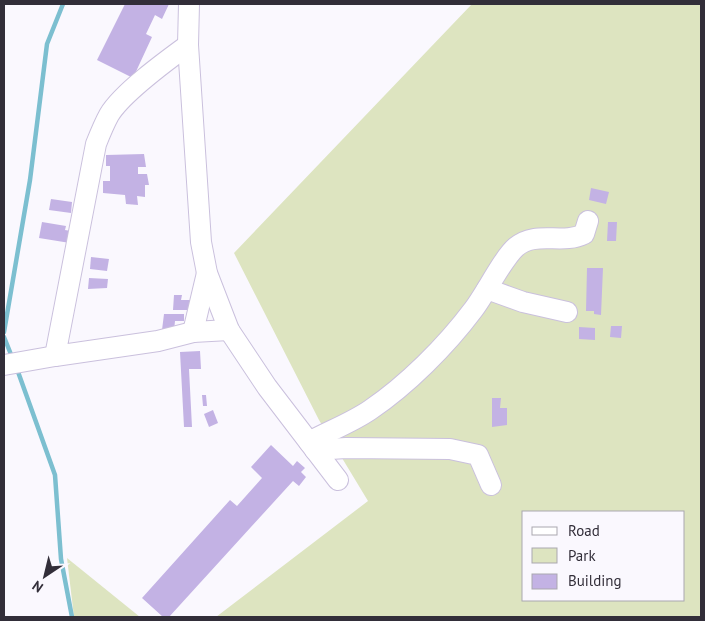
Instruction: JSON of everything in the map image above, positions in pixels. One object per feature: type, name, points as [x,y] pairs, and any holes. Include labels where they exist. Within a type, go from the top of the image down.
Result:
[{"type":"street","points":[[189,4],[188,45],[201,242],[207,273],[229,330],[267,387],[338,480]]},
{"type":"street","points":[[55,356],[96,144],[110,114],[123,99],[188,45]]},
{"type":"street","points":[[312,446],[369,411],[398,388],[446,343],[474,310],[515,248],[530,239],[572,240],[584,234],[588,221]]},
{"type":"street","points":[[193,332],[207,273]]},
{"type":"street","points":[[487,289],[523,302],[566,312]]},
{"type":"street","points":[[11,364],[158,341],[193,332],[229,330]]},
{"type":"street","points":[[312,446],[450,449],[478,454],[491,486]]},
{"type":"green space","points":[[472,4],[701,4],[701,617],[216,617],[368,501],[319,420],[234,253]]},
{"type":"green space","points":[[67,558],[140,617],[74,617]]},
{"type":"building","points":[[125,4],[169,4],[162,19],[155,15],[146,34],[152,37],[133,78],[97,60]]},
{"type":"building","points":[[144,154],[146,167],[138,167],[138,174],[147,174],[149,185],[145,185],[145,197],[137,196],[138,205],[126,204],[125,195],[103,193],[103,181],[110,181],[110,166],[106,166],[106,155]]},
{"type":"building","points":[[591,188],[609,192],[606,204],[589,200]]},
{"type":"building","points":[[51,199],[72,202],[71,213],[49,210]]},
{"type":"building","points":[[42,222],[66,226],[65,230],[71,231],[70,243],[39,238]]},
{"type":"building","points":[[608,222],[617,222],[616,241],[607,241]]},
{"type":"building","points":[[91,257],[109,259],[107,271],[90,269]]},
{"type":"building","points":[[587,268],[603,268],[601,315],[594,314],[594,311],[586,311]]},
{"type":"building","points":[[89,278],[108,279],[107,288],[88,289]]},
{"type":"building","points":[[174,295],[182,295],[181,300],[195,300],[195,310],[173,310]]},
{"type":"building","points":[[164,314],[184,314],[184,321],[175,321],[174,331],[162,330]]},
{"type":"building","points":[[611,326],[622,326],[621,338],[610,337]]},
{"type":"building","points":[[579,327],[595,328],[595,340],[579,339]]},
{"type":"building","points":[[200,351],[201,369],[189,369],[192,427],[184,427],[180,352]]},
{"type":"building","points":[[202,395],[206,395],[207,406],[203,406]]},
{"type":"building","points":[[492,398],[501,398],[500,408],[507,408],[507,425],[492,427]]},
{"type":"building","points":[[213,410],[218,423],[209,427],[204,414]]},
{"type":"building","points":[[271,445],[293,466],[297,461],[305,468],[301,472],[306,477],[299,486],[293,481],[169,617],[163,617],[142,598],[230,500],[237,506],[262,478],[251,467]]},
{"type":"waterway","points":[[4,332],[30,180],[47,44],[63,4]]},
{"type":"waterway","points":[[4,337],[12,357]]},
{"type":"waterway","points":[[17,369],[55,475],[61,559],[72,617]]}]
